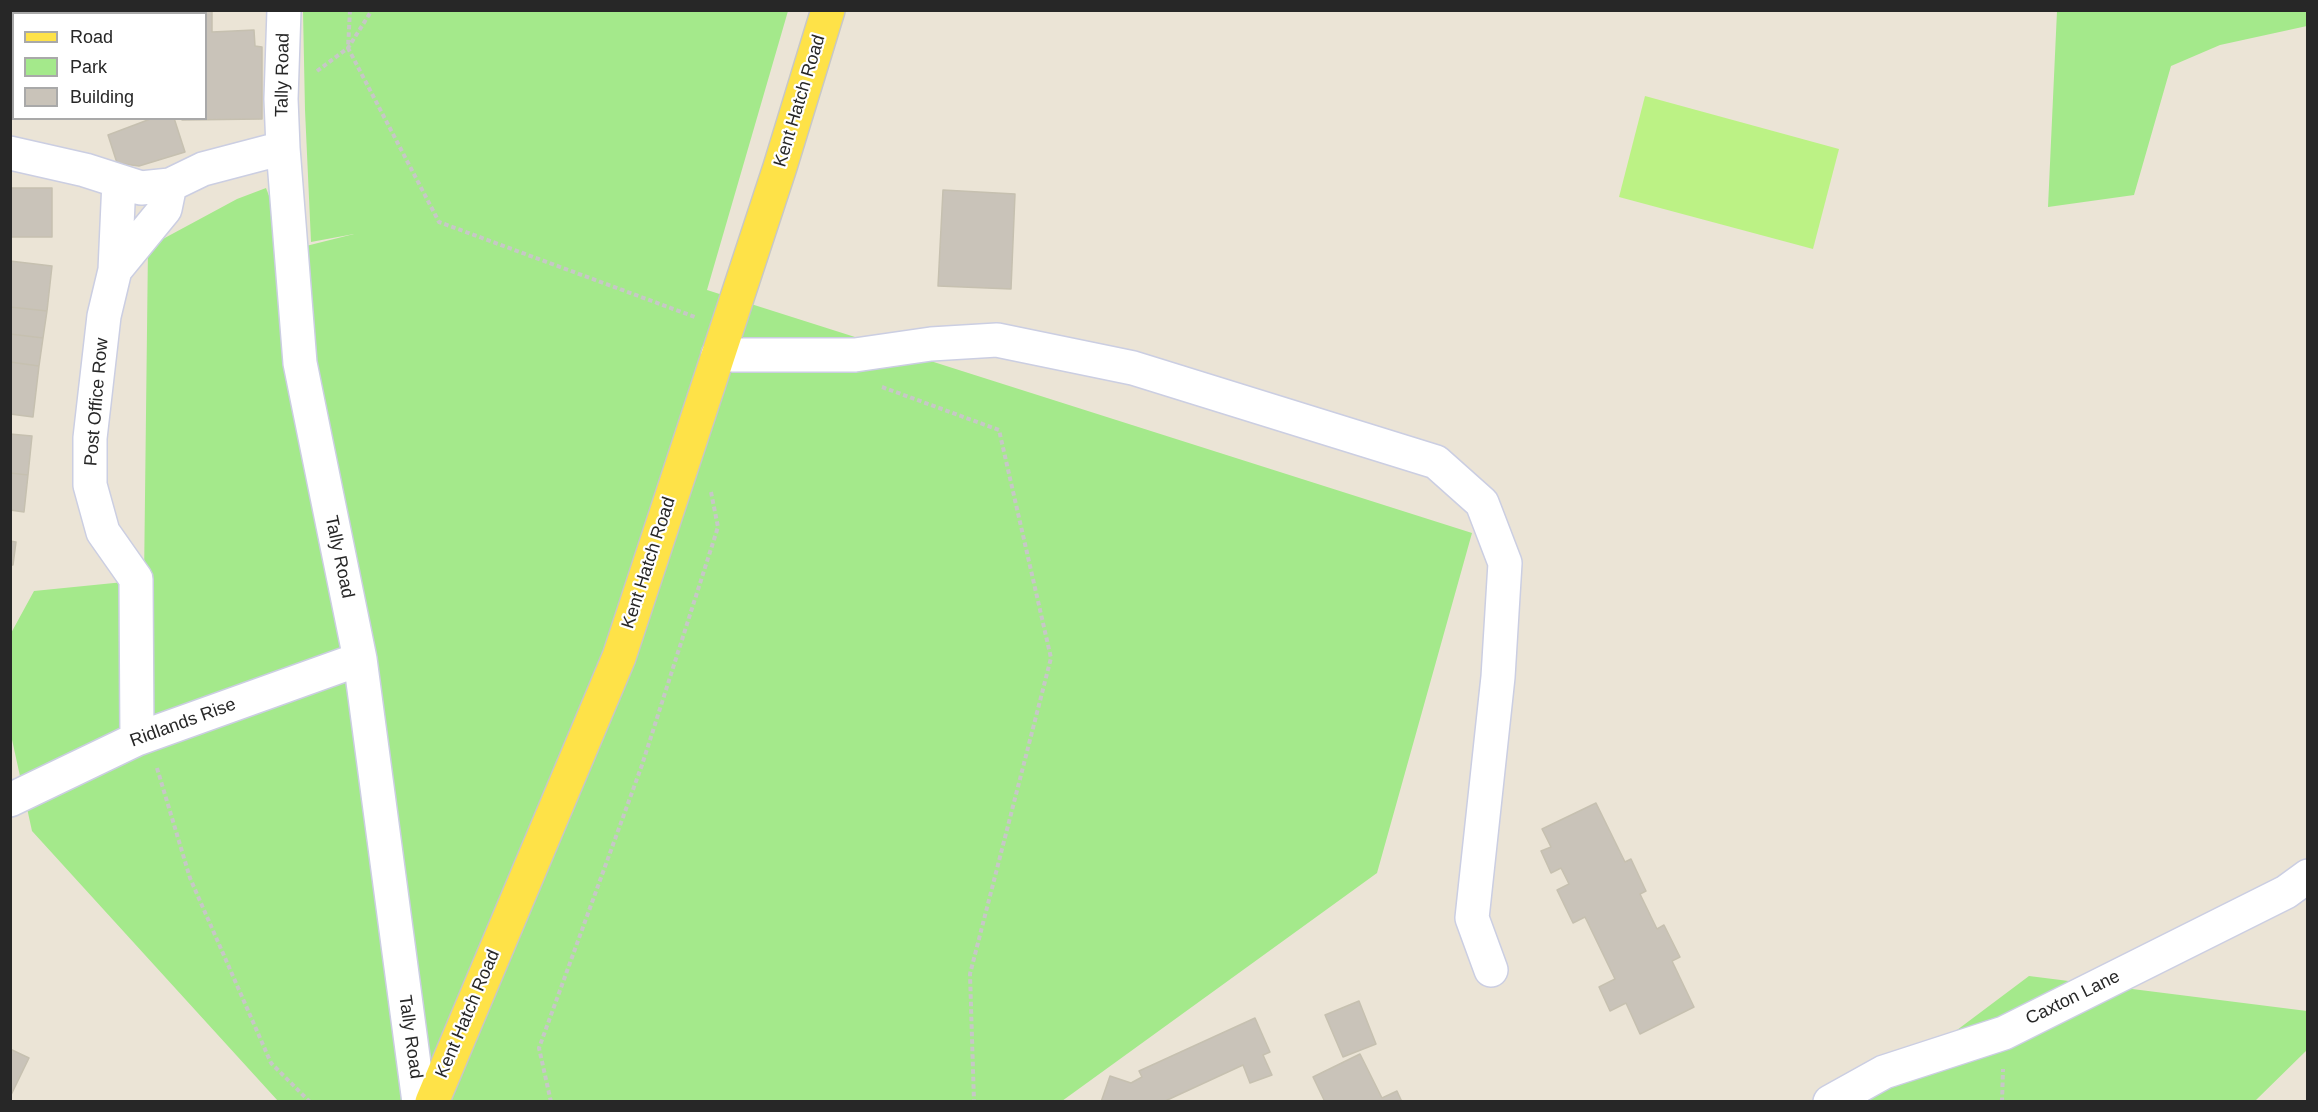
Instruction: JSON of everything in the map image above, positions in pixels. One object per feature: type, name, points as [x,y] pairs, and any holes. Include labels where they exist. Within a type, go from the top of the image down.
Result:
[{"type":"main road","name":"Kent Hatch Road","points":[[432,1101],[619,657],[828,10]]},
{"type":"street","name":"Tally Road","points":[[284,10],[281,99],[283,148],[300,363],[360,659],[419,1101]]},
{"type":"street","points":[[10,153],[119,181],[141,189],[170,185],[203,169],[283,148]]},
{"type":"street","name":"Post Office Row","points":[[119,181],[115,270],[102,338],[90,438],[90,485],[103,532],[136,579],[142,737]]},
{"type":"street","name":"Post Office Row","points":[[115,270],[165,209],[170,185]]},
{"type":"street","points":[[722,342],[855,355],[931,344],[997,340],[1133,368],[1436,462],[1482,503],[1505,564],[1498,677],[1472,918],[1491,970]]},
{"type":"street","name":"Ridlands Rise","points":[[10,800],[142,737],[360,659]]},
{"type":"street","name":"Caxton Lane","points":[[1830,1101],[1884,1072],[2004,1033],[2286,892],[2307,876]]},
{"type":"path","points":[[350,10],[348,48],[439,222],[722,342]]},
{"type":"path","points":[[348,48],[372,10]]},
{"type":"path","points":[[876,384],[999,430],[1051,658],[970,974],[974,1101]]},
{"type":"path","points":[[551,1101],[539,1048],[642,765],[718,526],[710,483]]},
{"type":"path","points":[[142,737],[190,878],[271,1063],[310,1101]]},
{"type":"green space","points":[[165,11],[165,12],[87,12]]},
{"type":"green space","points":[[303,11],[788,11],[707,290],[1472,533],[1377,873],[1062,1101],[278,1101],[32,831],[11,735],[10,635],[34,591],[144,580],[148,247],[237,199],[266,188],[290,250],[354,234],[311,242]]},
{"type":"green space","points":[[2057,11],[2307,11],[2307,26],[2220,45],[2171,66],[2134,195],[2048,207]]},
{"type":"green space","points":[[1645,96],[1839,149],[1813,249],[1619,197]]},
{"type":"green space","points":[[2029,976],[2307,1011],[2307,1050],[2255,1101],[1861,1102]]},
{"type":"building","points":[[177,10],[212,10],[212,32],[254,30],[255,46],[262,47],[262,119],[207,120],[207,12],[178,12]]},
{"type":"building","points":[[148,120],[175,120],[185,152],[139,166],[117,163],[108,135]]},
{"type":"building","points":[[10,188],[52,188],[52,237],[10,237]]},
{"type":"building","points":[[943,190],[1015,194],[1011,289],[938,286]]},
{"type":"building","points":[[10,261],[52,266],[47,311],[10,307]]},
{"type":"building","points":[[10,307],[47,311],[43,338],[10,334]]},
{"type":"building","points":[[10,334],[43,338],[39,366],[10,362]]},
{"type":"building","points":[[10,362],[39,366],[33,417],[10,414]]},
{"type":"building","points":[[10,434],[32,436],[28,475],[10,473]]},
{"type":"building","points":[[10,473],[28,475],[24,512],[10,510]]},
{"type":"building","points":[[10,541],[16,542],[13,565],[10,565]]},
{"type":"building","points":[[1596,803],[1625,862],[1631,859],[1646,891],[1640,894],[1657,929],[1664,925],[1680,957],[1672,961],[1694,1007],[1640,1034],[1626,1003],[1610,1011],[1599,987],[1615,979],[1585,917],[1573,923],[1557,890],[1569,884],[1561,868],[1551,873],[1541,851],[1551,847],[1542,829]]},
{"type":"building","points":[[1359,1001],[1376,1044],[1343,1057],[1325,1015]]},
{"type":"building","points":[[1255,1018],[1270,1052],[1263,1055],[1272,1075],[1250,1083],[1243,1065],[1163,1102],[1101,1102],[1110,1076],[1131,1083],[1142,1077],[1139,1071]]},
{"type":"building","points":[[10,1049],[29,1058],[11,1095],[10,1094]]},
{"type":"building","points":[[1360,1054],[1382,1098],[1397,1091],[1402,1102],[1325,1102],[1313,1077]]}]
